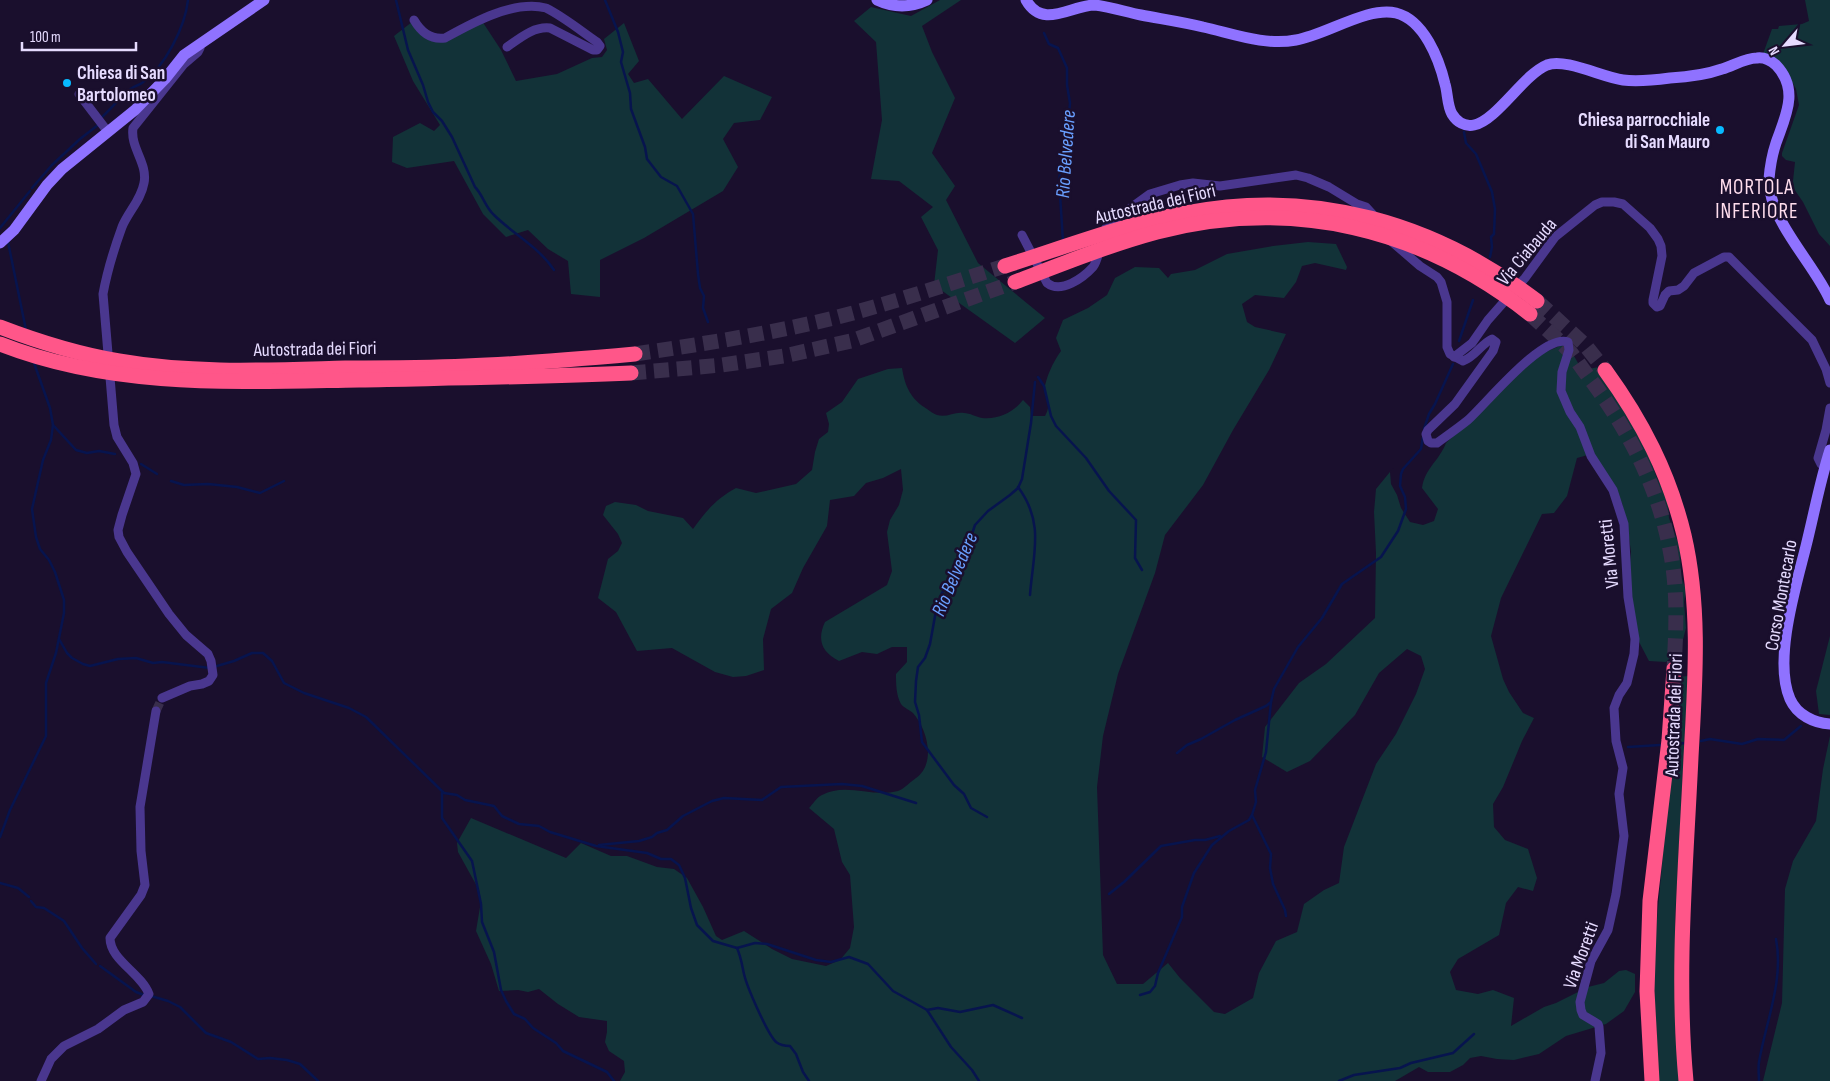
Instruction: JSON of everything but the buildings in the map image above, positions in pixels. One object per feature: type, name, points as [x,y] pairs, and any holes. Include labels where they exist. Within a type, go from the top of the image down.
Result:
[{"type":"highway","name":"Autostrada dei Fiori","points":[[1005,266],[1108,232],[1152,220],[1208,209],[1252,206],[1305,207],[1420,234],[1449,246],[1492,269],[1534,307]]},
{"type":"highway","name":"Autostrada dei Fiori","points":[[1015,282],[1090,253],[1183,226],[1213,221],[1261,218],[1367,223]]},
{"type":"highway","name":"Autostrada dei Fiori","points":[[0,327],[54,346],[138,364],[329,374],[631,373]]},
{"type":"highway","name":"Autostrada dei Fiori","points":[[0,344],[47,360],[133,377],[227,382],[635,354]]},
{"type":"highway","name":"Autostrada dei Fiori","points":[[1605,370],[1635,413],[1664,473],[1676,504],[1690,570],[1694,609],[1696,685],[1681,972],[1686,1081]]},
{"type":"highway","name":"Autostrada dei Fiori","points":[[1652,1081],[1647,991],[1650,901],[1669,740],[1674,669]]},
{"type":"main road","points":[[0,243],[14,230],[47,185],[62,169],[106,128],[135,110],[165,79],[176,63],[198,45],[264,0]]},
{"type":"main road","points":[[877,0],[894,6],[906,6],[927,0]]},
{"type":"main road","points":[[1026,0],[1033,9],[1046,14],[1059,14],[1082,6],[1095,5],[1271,42],[1304,38],[1377,12],[1399,14],[1412,21],[1424,35],[1441,71],[1451,112],[1458,121],[1468,126],[1484,120],[1538,70],[1551,64],[1565,64],[1612,78],[1640,81],[1698,75],[1724,69],[1754,58],[1767,59],[1781,72],[1787,86],[1789,101],[1788,111],[1772,157],[1769,181],[1770,192],[1774,207],[1785,227],[1817,275],[1830,300]]},
{"type":"main road","name":"Corso Montecarlo","points":[[1830,450],[1788,625],[1785,670],[1793,705],[1814,721],[1830,724]]},
{"type":"street","points":[[414,20],[419,29],[438,39],[445,38],[494,12],[524,5],[536,5],[553,12],[598,42],[600,46],[597,50],[593,50],[550,28],[543,27],[507,47]]},
{"type":"street","points":[[162,698],[190,686],[209,681],[213,675],[211,660],[208,654],[186,634],[169,614],[120,537],[118,530],[136,474],[133,463],[117,437],[114,425],[103,302],[105,281],[122,226],[142,194],[145,180],[144,169],[131,136],[133,128],[184,64],[198,52],[200,48],[198,45]]},
{"type":"street","points":[[79,94],[106,128]]},
{"type":"street","points":[[1022,236],[1047,283],[1054,287],[1066,287],[1094,266],[1106,228],[1110,223],[1150,194],[1193,183],[1220,186],[1292,175],[1308,178],[1370,210],[1391,242],[1437,277],[1441,282],[1447,302],[1447,347],[1450,354],[1454,357]]},
{"type":"street","name":"Via Ciabauda","points":[[1454,357],[1472,343],[1488,320],[1525,278],[1562,230],[1595,205],[1602,202],[1614,202],[1623,204],[1640,218],[1650,228],[1661,246],[1662,256],[1653,300],[1655,306],[1660,306],[1669,291],[1678,290],[1684,286],[1694,273],[1724,257],[1729,258],[1812,340],[1826,369],[1830,383]]},
{"type":"street","name":"Via Moretti","points":[[1454,357],[1463,361],[1466,360],[1488,341],[1492,339],[1496,342],[1493,351],[1455,404],[1428,430],[1426,438],[1431,443],[1437,443],[1468,419],[1536,353],[1556,343],[1568,342],[1570,350],[1566,358],[1560,385],[1563,398],[1580,427],[1591,456],[1608,480],[1624,524],[1628,597],[1635,639],[1634,654],[1627,683],[1619,695],[1614,708],[1616,741],[1623,768],[1619,794],[1624,836],[1616,894],[1608,930],[1591,962],[1580,1002],[1583,1015],[1598,1024],[1599,1027],[1601,1054],[1594,1081]]},
{"type":"street","points":[[1825,466],[1821,464],[1818,458],[1830,408]]},
{"type":"street","points":[[41,1081],[51,1059],[64,1046],[98,1029],[124,1010],[142,1002],[149,994],[128,966],[114,953],[110,944],[110,938],[142,895],[145,885],[141,851],[140,807],[145,772],[151,751],[156,711]]},
{"type":"green space","points":[[940,0],[961,0],[922,26],[932,52],[955,98],[932,153],[955,186],[946,200],[978,263],[1045,318],[1015,343],[934,285],[938,250],[921,217],[933,207],[899,181],[871,179],[882,120],[876,42],[854,21],[871,7],[911,16]]},
{"type":"green space","points":[[1805,0],[1830,0],[1830,246],[1819,234],[1803,202],[1794,189],[1795,162],[1786,160],[1782,156],[1799,105],[1796,89],[1784,67],[1763,54],[1772,29],[1809,21]]},
{"type":"green space","points":[[482,21],[501,50],[516,81],[557,74],[592,58],[602,57],[607,50],[604,39],[624,23],[639,61],[628,74],[634,83],[648,79],[682,119],[724,76],[772,97],[760,120],[734,123],[723,139],[738,167],[723,191],[644,238],[600,260],[600,297],[571,294],[568,261],[548,249],[528,230],[506,237],[483,214],[454,161],[407,168],[392,162],[393,137],[420,123],[434,131],[440,125],[413,81],[394,36],[412,22],[431,37],[449,36]]},
{"type":"green space","points":[[1308,242],[1336,244],[1347,267],[1346,270],[1315,263],[1302,266],[1296,282],[1284,298],[1255,295],[1242,304],[1247,322],[1255,327],[1286,334],[1269,370],[1203,485],[1165,535],[1155,573],[1118,674],[1103,736],[1097,787],[1103,955],[1117,984],[1143,984],[1168,963],[1180,978],[1214,1012],[1225,1014],[1253,998],[1259,973],[1276,941],[1297,932],[1304,904],[1324,890],[1339,883],[1344,847],[1376,764],[1396,734],[1416,694],[1425,669],[1421,656],[1407,649],[1379,673],[1355,715],[1310,761],[1287,772],[1262,757],[1265,727],[1299,683],[1326,664],[1375,618],[1376,553],[1374,512],[1376,489],[1394,467],[1390,472],[1391,484],[1401,508],[1410,522],[1423,525],[1434,521],[1438,509],[1422,488],[1426,475],[1446,443],[1534,357],[1562,345],[1570,349],[1582,370],[1599,367],[1606,375],[1649,456],[1663,489],[1668,504],[1669,518],[1680,548],[1681,576],[1686,590],[1684,602],[1686,628],[1681,647],[1666,662],[1649,661],[1637,638],[1629,572],[1631,552],[1622,503],[1588,455],[1577,458],[1567,496],[1554,513],[1542,514],[1501,598],[1491,636],[1503,679],[1509,692],[1523,713],[1534,718],[1522,741],[1503,787],[1493,804],[1494,827],[1505,840],[1528,849],[1537,878],[1533,891],[1518,887],[1506,903],[1499,935],[1458,959],[1450,972],[1456,990],[1478,994],[1493,990],[1514,998],[1511,1026],[1544,1007],[1588,987],[1604,983],[1619,971],[1626,970],[1635,974],[1635,992],[1624,1011],[1606,1024],[1566,1036],[1539,1054],[1514,1060],[1481,1056],[1470,1058],[1463,1065],[1450,1072],[1428,1072],[1419,1067],[1395,1081],[620,1081],[625,1072],[624,1061],[609,1051],[605,1042],[607,1021],[579,1017],[539,989],[528,992],[518,990],[499,991],[491,964],[476,931],[481,901],[479,890],[458,852],[457,843],[471,818],[566,858],[581,843],[611,856],[627,856],[657,867],[674,869],[687,878],[716,936],[722,940],[744,931],[792,959],[826,966],[840,960],[850,948],[854,927],[850,875],[842,862],[834,829],[809,808],[820,796],[831,791],[850,790],[888,793],[898,791],[922,772],[928,756],[928,747],[923,728],[913,713],[901,704],[897,693],[896,674],[907,662],[907,647],[892,647],[877,654],[862,652],[839,661],[828,654],[821,639],[825,622],[887,585],[892,571],[887,532],[890,520],[899,505],[903,490],[901,469],[883,478],[866,483],[854,496],[830,500],[827,526],[803,568],[792,593],[771,609],[763,639],[764,670],[746,676],[733,677],[715,672],[672,648],[637,651],[616,612],[598,598],[608,559],[618,551],[622,543],[618,534],[603,515],[606,506],[615,502],[636,505],[648,511],[683,518],[693,529],[712,506],[736,488],[756,493],[796,484],[812,470],[819,439],[828,432],[829,424],[826,413],[842,402],[858,379],[888,369],[902,368],[907,387],[913,397],[921,405],[937,415],[944,416],[961,413],[982,418],[994,418],[1010,411],[1023,400],[1030,407],[1031,416],[1045,416],[1048,404],[1044,391],[1050,370],[1061,351],[1056,338],[1063,320],[1088,308],[1107,295],[1115,278],[1135,267],[1159,268],[1168,278],[1171,274],[1195,270],[1227,254]]},
{"type":"green space","points":[[1830,636],[1830,715],[1819,714],[1816,691]]},
{"type":"green space","points":[[1688,676],[1675,919],[1675,1027],[1679,1081],[1659,1081],[1654,989],[1656,931],[1679,677]]},
{"type":"green space","points":[[1830,736],[1830,1081],[1763,1081],[1782,1003],[1785,889],[1793,861],[1816,821],[1823,769]]},
{"type":"waterway","points":[[101,118],[128,91],[150,76],[166,57],[183,22],[188,0]]},
{"type":"waterway","points":[[396,0],[408,50],[428,102],[433,112],[442,121],[452,137],[475,187],[491,212],[541,254],[554,270]]},
{"type":"waterway","points":[[605,0],[618,32],[623,52],[621,62],[630,93],[631,109],[645,147],[647,159],[661,177],[677,186],[693,214],[698,274],[700,288],[704,296],[703,308],[708,322]]},
{"type":"waterway","name":"Rio Belvedere","points":[[1044,33],[1049,44],[1058,48],[1067,68],[1070,103],[1066,146],[1059,179],[1063,241]]},
{"type":"waterway","points":[[32,188],[52,165],[98,125]]},
{"type":"waterway","points":[[1464,132],[1466,143],[1476,154],[1492,192],[1495,209],[1494,234],[1491,237],[1490,257]]},
{"type":"waterway","points":[[0,228],[30,191]]},
{"type":"waterway","points":[[8,242],[26,330]]},
{"type":"waterway","points":[[1459,341],[1473,300]]},
{"type":"waterway","points":[[0,837],[10,810],[46,736],[46,683],[56,653],[64,613],[64,600],[55,572],[49,560],[40,549],[36,537],[32,509],[43,460],[51,440],[53,425],[50,408],[34,363]]},
{"type":"waterway","points":[[1424,429],[1429,414],[1453,364]]},
{"type":"waterway","points":[[1038,377],[1044,386],[1051,416],[1056,426],[1086,458],[1109,491],[1136,520],[1135,558],[1142,570]]},
{"type":"waterway","name":"Rio Belvedere","points":[[987,817],[971,808],[964,794],[954,785],[922,742],[919,715],[915,702],[916,681],[918,667],[925,658],[930,644],[937,605],[942,593],[964,558],[975,525],[988,511],[1018,488],[1022,479],[1035,382]]},
{"type":"waterway","points":[[53,425],[76,450],[87,453],[99,451],[115,454]]},
{"type":"waterway","points":[[1140,995],[1150,992],[1155,986],[1158,973],[1182,917],[1182,907],[1194,873],[1212,845],[1229,831],[1249,820],[1252,815],[1256,802],[1255,790],[1266,752],[1274,689],[1298,647],[1322,618],[1342,584],[1381,557],[1398,531],[1406,509],[1405,497],[1400,486],[1401,474],[1403,469],[1421,449],[1423,437]]},
{"type":"waterway","points":[[141,464],[157,474]]},
{"type":"waterway","points":[[171,481],[184,485],[208,484],[237,487],[260,493],[284,481]]},
{"type":"waterway","points":[[1018,487],[1032,513],[1034,526],[1035,552],[1030,595]]},
{"type":"waterway","points":[[59,639],[72,658],[90,666],[118,659],[136,658],[153,663],[162,662],[210,668],[252,653],[263,653],[272,661],[284,683],[304,693],[349,708],[366,717],[444,793],[494,806],[502,816],[519,824],[539,826],[550,832],[596,846],[647,853],[661,859],[671,859],[679,865],[685,878],[691,908],[697,925],[713,941],[737,948],[755,943],[767,944],[816,960],[831,962],[849,957],[868,964],[893,991],[927,1010],[951,1047],[972,1070],[979,1081]]},
{"type":"waterway","points":[[1177,753],[1187,745],[1271,702]]},
{"type":"waterway","points":[[1701,741],[1710,739],[1742,744],[1758,739],[1784,740],[1801,726]]},
{"type":"waterway","points":[[1675,744],[1686,743]]},
{"type":"waterway","points":[[1628,747],[1660,745]]},
{"type":"waterway","points":[[599,845],[639,841],[652,837],[657,833],[667,830],[683,816],[712,801],[724,798],[762,800],[781,787],[842,784],[862,786],[916,803]]},
{"type":"waterway","points":[[442,793],[442,818],[472,861],[481,904],[482,922],[494,952],[501,990],[506,1001],[514,1014],[525,1019],[533,1028],[556,1043],[563,1051],[607,1072],[614,1081]]},
{"type":"waterway","points":[[1252,815],[1271,854],[1270,868],[1273,884],[1286,916]]},
{"type":"waterway","points":[[1109,894],[1161,846],[1220,836]]},
{"type":"waterway","points":[[0,883],[18,888],[29,897]]},
{"type":"waterway","points":[[31,901],[36,907],[44,908],[64,921],[82,948],[96,964]]},
{"type":"waterway","points":[[1759,1081],[1759,1062],[1778,970],[1776,939]]},
{"type":"waterway","points":[[737,948],[749,989],[772,1037],[776,1042],[790,1046],[809,1081]]},
{"type":"waterway","points":[[100,966],[136,992],[144,995]]},
{"type":"waterway","points":[[151,996],[180,1007],[206,1033],[231,1042],[258,1059],[287,1060],[300,1064],[318,1081]]},
{"type":"waterway","points":[[927,1010],[938,1008],[960,1012],[993,1005],[1022,1018]]},
{"type":"waterway","points":[[1339,1081],[1354,1075],[1400,1068],[1411,1063],[1453,1053],[1474,1034]]},
{"type":"tunnel","points":[[635,354],[760,334],[809,324],[899,300],[1005,266]]},
{"type":"tunnel","points":[[631,373],[722,365],[784,356],[851,341],[1015,282]]},
{"type":"tunnel","points":[[1537,301],[1585,345],[1605,370]]},
{"type":"tunnel","points":[[1530,314],[1571,353],[1594,384],[1621,424],[1643,465],[1652,487],[1666,532],[1675,584],[1674,669]]},
{"type":"tunnel","points":[[156,711],[162,698]]},
{"type":"place","name":"Chiesa di San Bartolomeo","points":[[67,83]]},
{"type":"place","name":"Chiesa parrocchiale di San Mauro","points":[[1720,130]]},
{"type":"district","name":"MORTOLA INFERIORE","points":[[1757,199]]}]
